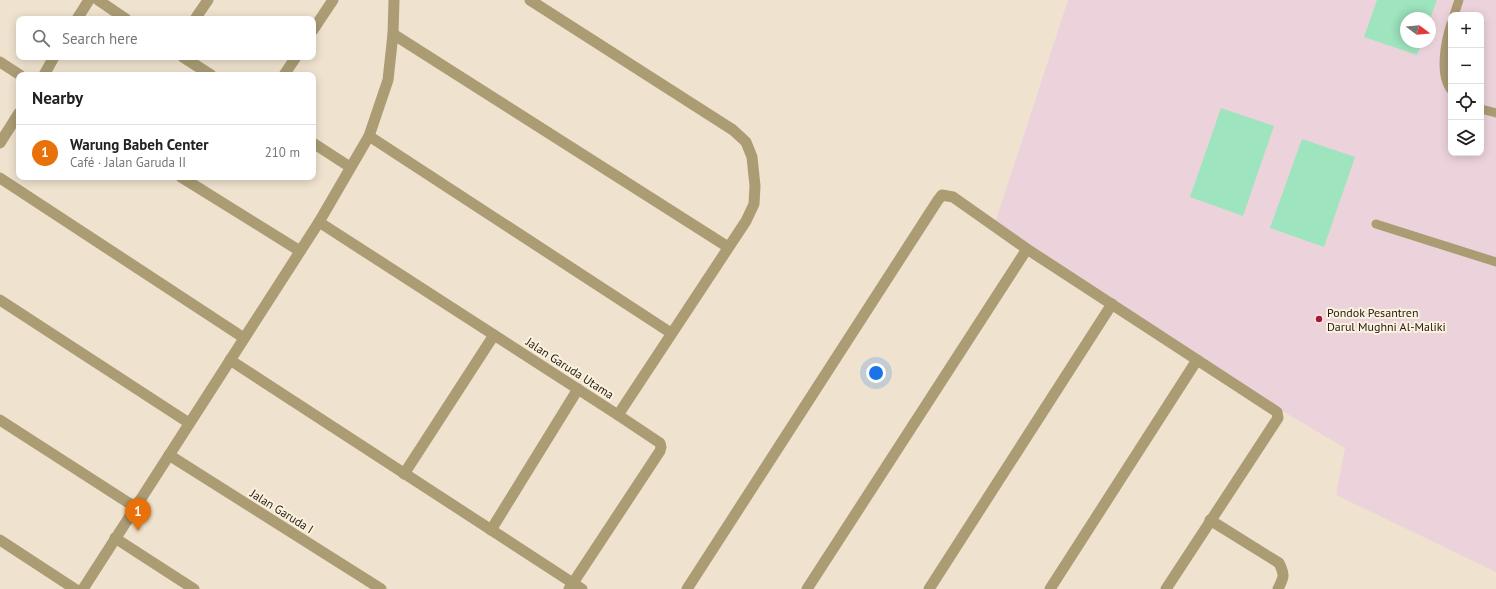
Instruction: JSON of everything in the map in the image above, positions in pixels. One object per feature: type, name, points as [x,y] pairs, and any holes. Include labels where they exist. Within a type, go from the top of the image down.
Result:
[{"type":"street","points":[[79,16],[89,0]]},
{"type":"street","points":[[98,0],[122,16]]},
{"type":"street","points":[[197,16],[208,0]]},
{"type":"street","points":[[316,26],[333,0]]},
{"type":"street","points":[[83,589],[319,222],[369,136],[388,80],[393,34],[394,0]]},
{"type":"street","points":[[530,0],[733,130],[746,142],[752,157],[755,186],[754,204],[746,221],[618,415]]},
{"type":"street","points":[[393,34],[728,247]]},
{"type":"street","points":[[46,72],[52,60]]},
{"type":"street","points":[[188,60],[206,72]]},
{"type":"street","points":[[286,72],[294,60]]},
{"type":"street","points":[[0,62],[16,72]]},
{"type":"street","points":[[0,142],[16,118]]},
{"type":"street","points":[[369,136],[672,333]]},
{"type":"street","points":[[316,145],[350,167]]},
{"type":"street","points":[[0,178],[244,338]]},
{"type":"street","points":[[186,180],[300,251]]},
{"type":"street","points":[[687,589],[942,195],[953,198],[1027,249],[1274,410],[1278,416],[1166,589]]},
{"type":"street","name":"Jalan Garuda Utama","points":[[319,222],[657,440],[661,447],[660,451],[575,587]]},
{"type":"street","points":[[807,589],[1027,249]]},
{"type":"street","points":[[0,300],[189,423]]},
{"type":"street","points":[[929,589],[1112,304]]},
{"type":"street","points":[[404,474],[494,335]]},
{"type":"street","points":[[230,360],[491,530],[575,587]]},
{"type":"street","points":[[1050,589],[1197,360]]},
{"type":"street","points":[[491,530],[578,389]]},
{"type":"street","points":[[0,420],[135,507]]},
{"type":"street","name":"Jalan Garuda I","points":[[169,454],[381,589]]},
{"type":"street","points":[[1210,520],[1279,563],[1284,574],[1284,579],[1278,589]]},
{"type":"street","points":[[116,538],[194,589]]},
{"type":"street","points":[[0,540],[75,589]]},
{"type":"lane","points":[[1455,12],[1459,0]]},
{"type":"lane","points":[[1448,32],[1446,38],[1444,72],[1449,84]]},
{"type":"lane","points":[[1484,110],[1496,112]]},
{"type":"lane","points":[[1376,224],[1496,262]]},
{"type":"shaded area","name":"Pondok Pesantren Darul Mughni Al-Maliki","points":[[1068,0],[1496,0],[1496,572],[1336,495],[1345,448],[1289,415],[995,223]]},
{"type":"green space","points":[[1377,0],[1437,0],[1433,12],[1400,12],[1400,48],[1420,48],[1417,55],[1364,37]]},
{"type":"green space","points":[[1221,108],[1274,126],[1243,216],[1190,197]]},
{"type":"green space","points":[[1302,139],[1355,157],[1324,247],[1270,228]]},
{"type":"place","name":"Pondok Pesantren Darul Mughni Al-Maliki","points":[[1319,319]]},
{"type":"place","name":"Warung Babeh Center","points":[[138,531]]}]
